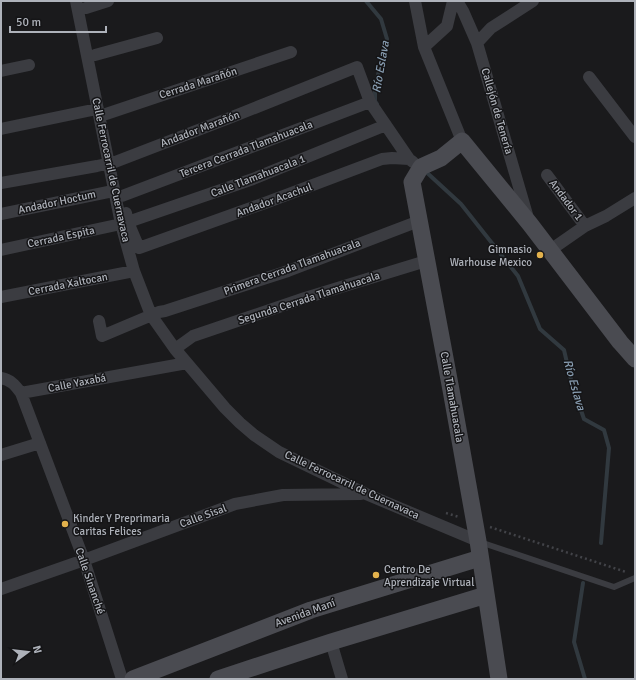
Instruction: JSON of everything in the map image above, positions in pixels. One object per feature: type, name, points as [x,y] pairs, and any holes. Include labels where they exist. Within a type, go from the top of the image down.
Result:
[{"type":"street","points":[[82,3],[108,1]]},
{"type":"street","points":[[415,1],[424,47],[462,141],[530,224],[549,251],[635,359]]},
{"type":"street","points":[[424,47],[447,26],[453,1]]},
{"type":"street","name":"Callejón de Tenería","points":[[457,1],[477,43],[530,224]]},
{"type":"street","points":[[477,43],[490,28],[533,1]]},
{"type":"street","name":"Calle Ferrocarril de Cuernavaca","points":[[82,3],[95,55],[102,112]]},
{"type":"street","name":"Calle Ferrocarril de Cuernavaca","points":[[82,3],[134,271],[151,315],[175,349],[225,408],[254,435],[280,452],[293,460],[366,494],[478,541]]},
{"type":"street","points":[[95,55],[156,38]]},
{"type":"street","name":"Cerrada Marañón","points":[[1,129],[102,112],[291,52]]},
{"type":"street","points":[[1,71],[29,65]]},
{"type":"street","name":"Andador Marañón","points":[[1,183],[112,162],[232,117],[357,67],[370,102]]},
{"type":"street","points":[[589,77],[635,137]]},
{"type":"street","points":[[370,102],[415,163],[441,158],[462,141]]},
{"type":"street","name":"Tercera Cerrada Tlamahuacala","points":[[118,193],[370,102]]},
{"type":"street","name":"Calle Tlamahuacala 1","points":[[124,223],[253,179],[386,125]]},
{"type":"street","name":"Andador Acachul","points":[[139,248],[265,204],[382,159],[392,158],[415,163]]},
{"type":"street","name":"Calle Tlamahuacala","points":[[415,163],[412,182],[452,390],[478,541],[499,679]]},
{"type":"street","name":"Andador 1","points":[[547,175],[585,226]]},
{"type":"street","name":"Andador Hoctum","points":[[1,214],[118,193]]},
{"type":"street","points":[[549,251],[585,226],[606,216],[635,198]]},
{"type":"street","name":"Primera Cerrada Tlamahuacala","points":[[98,321],[102,336],[151,315],[288,271],[419,221]]},
{"type":"street","name":"Calle Ferrocarril de Cuernavaca","points":[[124,223],[139,248]]},
{"type":"street","name":"Cerrada Espita","points":[[1,250],[124,223]]},
{"type":"street","name":"Segunda Cerrada Tlamahuacala","points":[[175,349],[193,336],[305,298],[426,261]]},
{"type":"street","name":"Cerrada Xaltocan","points":[[1,297],[134,271]]},
{"type":"street","name":"Calle Yaxabá","points":[[21,393],[187,363]]},
{"type":"street","points":[[1,378],[8,379],[21,393]]},
{"type":"street","name":"Calle Sinanché","points":[[21,393],[84,560],[122,679]]},
{"type":"street","points":[[1,455],[40,443]]},
{"type":"street","name":"Calle Sisal","points":[[1,589],[235,504],[283,495],[366,494]]},
{"type":"street","name":"Avenida Maní","points":[[133,679],[311,610],[480,558]]},
{"type":"street","points":[[218,679],[331,642],[486,595]]},
{"type":"street","points":[[331,642],[342,679]]},
{"type":"lane","name":"Calle Ferrocarril de Cuernavaca","points":[[478,541],[614,587],[635,578]]},
{"type":"path","points":[[488,526],[629,573]]},
{"type":"waterway","name":"Río Eslava","points":[[366,1],[381,19],[387,39],[375,87],[375,101],[377,104]]},
{"type":"waterway","name":"Río Eslava","points":[[424,170],[461,204],[518,276],[540,329],[564,350],[572,384],[584,419],[604,430],[609,448],[601,543]]},
{"type":"waterway","name":"Río Eslava","points":[[583,583],[574,642],[585,679]]},
{"type":"place","name":"Gimnasio Warhouse Mexico","points":[[540,255]]},
{"type":"place","name":"Kinder Y Preprimaria Caritas Felices","points":[[65,524]]},
{"type":"place","name":"Centro De Aprendizaje Virtual","points":[[376,575]]}]
